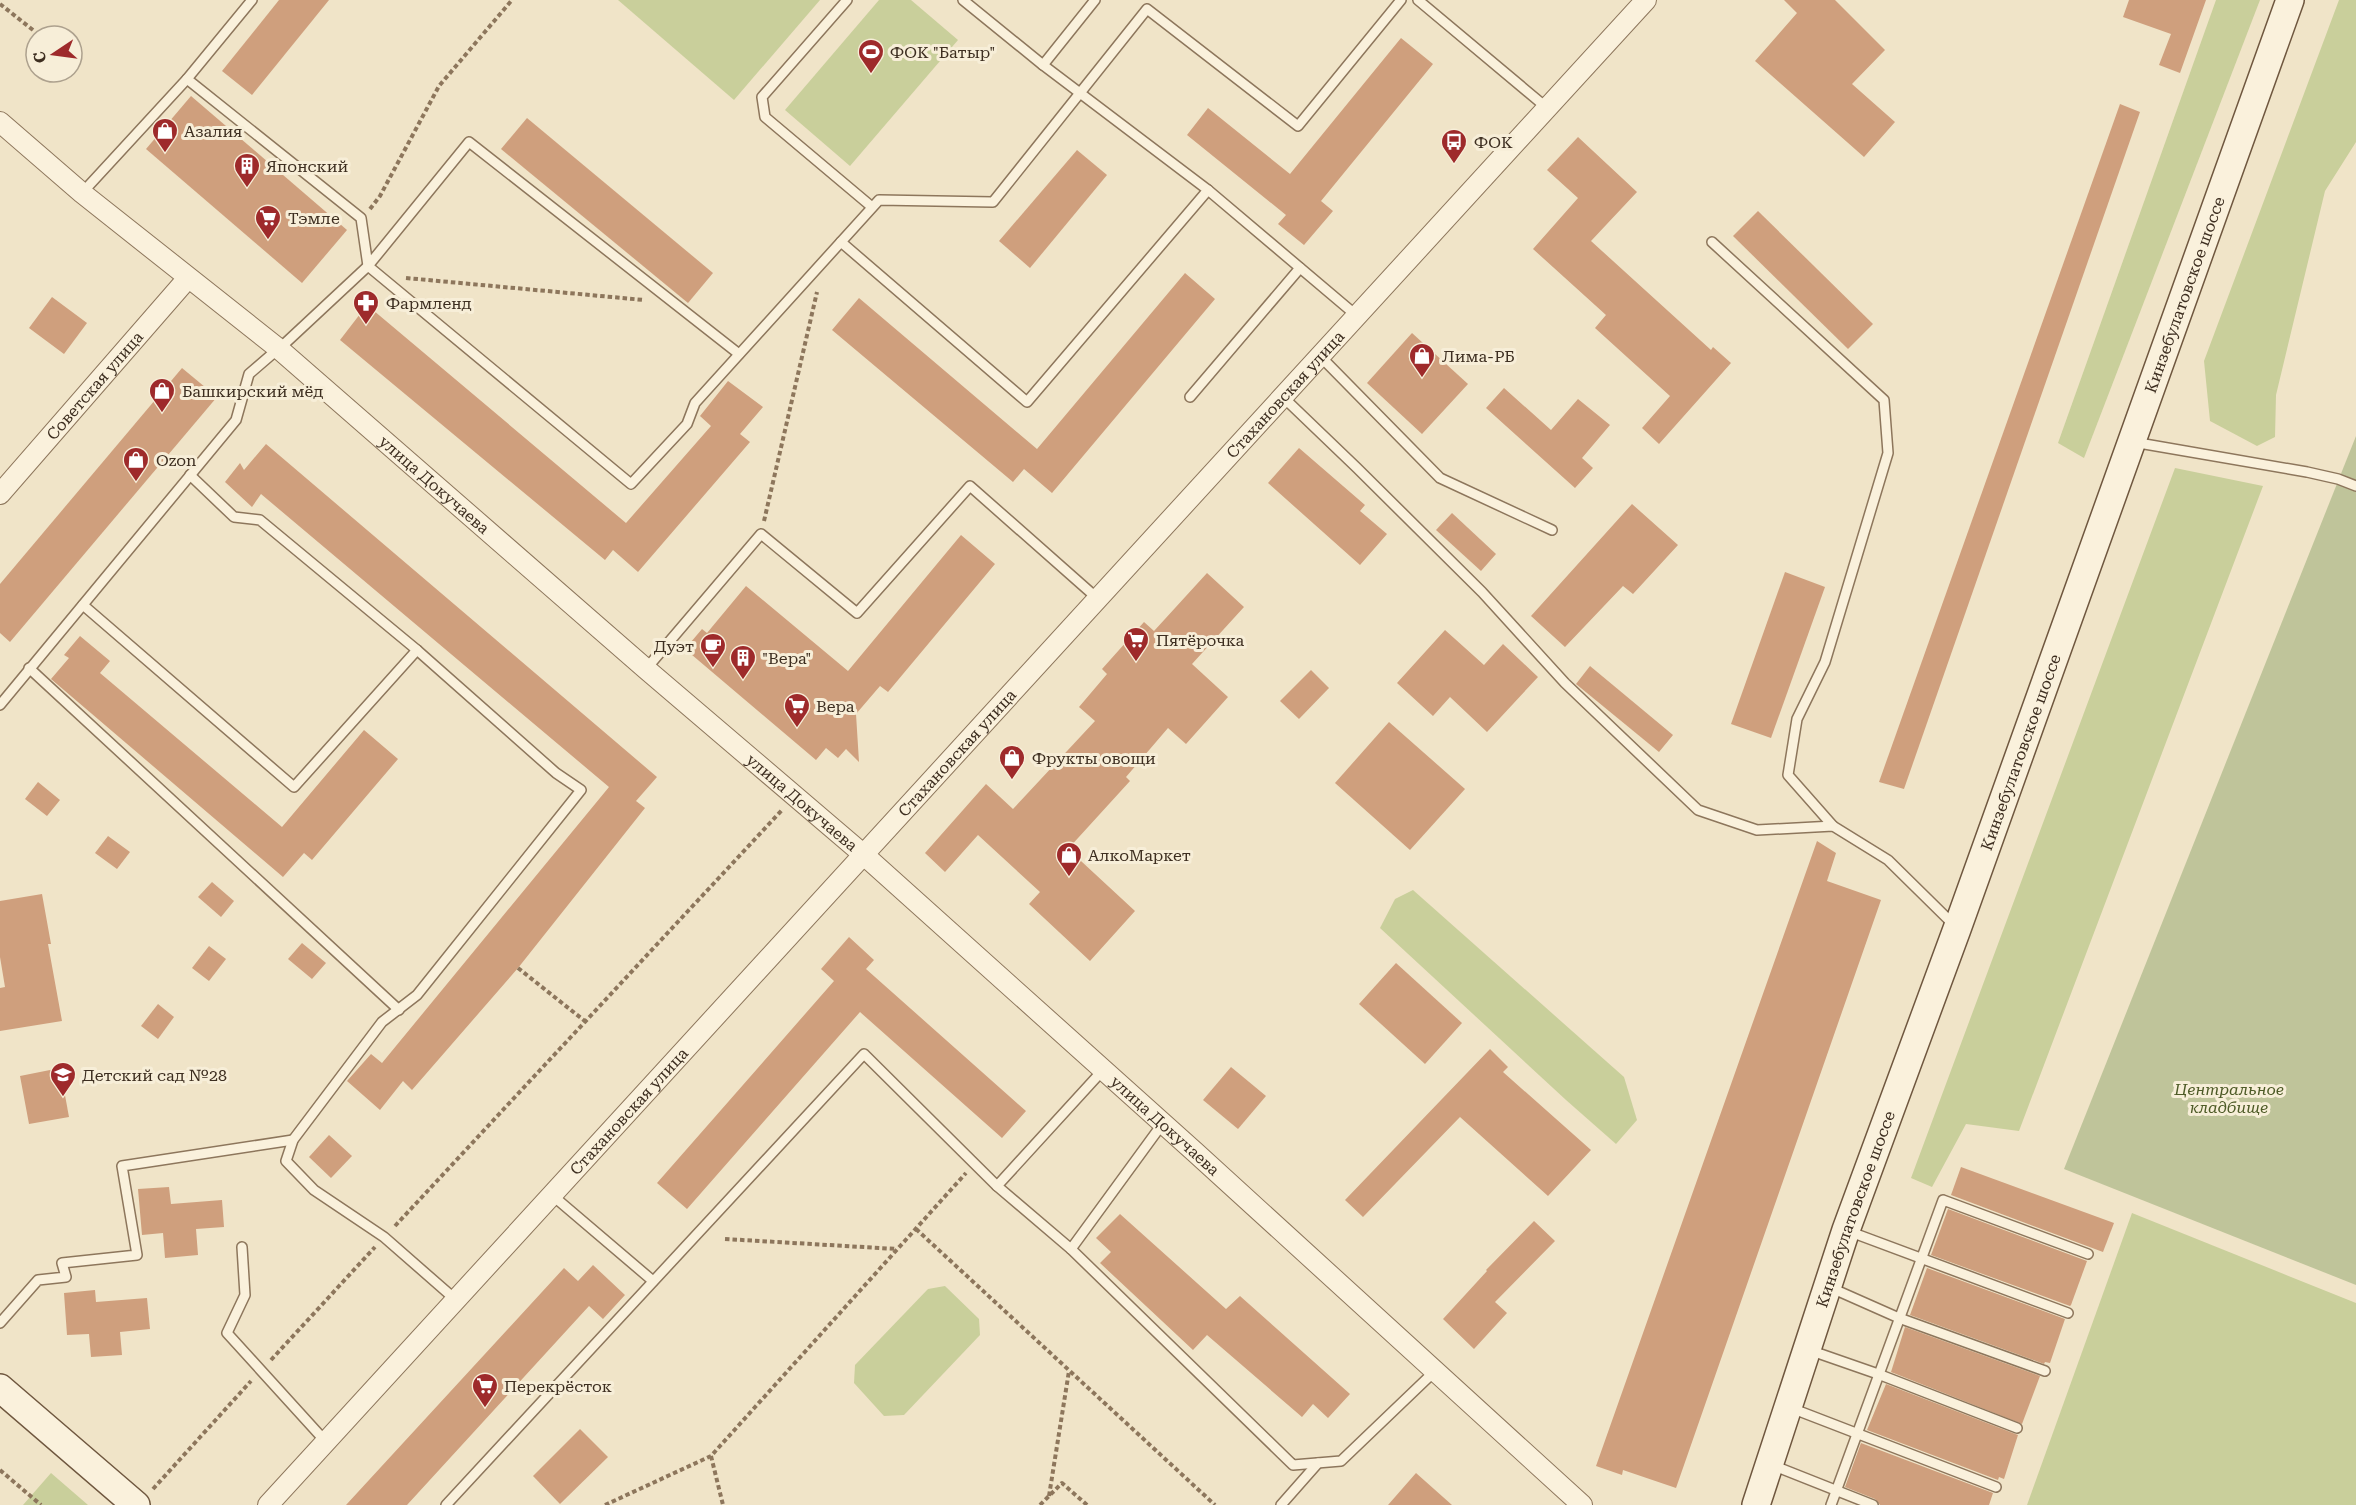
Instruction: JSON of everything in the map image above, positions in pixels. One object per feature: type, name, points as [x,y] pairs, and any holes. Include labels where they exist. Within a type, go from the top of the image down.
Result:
[{"type":"main road","name":"Кинзебулатовское шоссе","points":[[1756,1505],[1846,1230],[1957,929],[2130,441],[2290,0]]},
{"type":"main road","points":[[0,1388],[141,1501]]},
{"type":"street","name":"Стахановская улица","points":[[268,1505],[1646,0]]},
{"type":"street","name":"улица Докучаева","points":[[0,122],[82,193],[279,349],[646,669],[864,855],[1582,1505]]},
{"type":"street","name":"Советская улица","points":[[0,494],[188,278]]},
{"type":"lane","points":[[82,193],[187,80],[252,0]]},
{"type":"lane","points":[[847,0],[762,97],[765,117],[872,207]]},
{"type":"lane","points":[[963,0],[1042,65],[1080,91],[1208,190],[1357,316]]},
{"type":"lane","points":[[1042,65],[1095,0]]},
{"type":"lane","points":[[187,80],[362,218],[368,266],[379,276],[632,484],[687,424],[695,402],[879,200],[993,201],[1147,9],[1298,126],[1401,0]]},
{"type":"lane","points":[[1419,0],[1547,108]]},
{"type":"lane","points":[[0,705],[236,420],[249,374],[368,266],[470,142],[739,354]]},
{"type":"lane","points":[[841,242],[1027,402],[1208,190]]},
{"type":"lane","points":[[1712,242],[1884,400],[1888,453],[1825,662],[1797,719],[1788,775],[1833,826],[1888,860],[1957,929]]},
{"type":"lane","points":[[1190,397],[1300,268]]},
{"type":"lane","points":[[1320,356],[1440,478],[1552,530]]},
{"type":"lane","points":[[1283,397],[1482,592],[1565,683],[1698,810],[1757,830],[1833,826]]},
{"type":"lane","points":[[2130,441],[2307,472],[2356,486]]},
{"type":"lane","points":[[190,475],[234,517],[260,520],[417,650],[556,773],[581,790],[417,995],[382,1023],[293,1140],[286,1161],[314,1190],[384,1237],[456,1300]]},
{"type":"lane","points":[[646,669],[761,534],[856,613],[970,486],[1098,599]]},
{"type":"lane","points":[[83,605],[294,787],[417,650]]},
{"type":"lane","points":[[29,668],[399,1010]]},
{"type":"lane","points":[[446,1505],[864,1054],[997,1186],[1071,1250],[1293,1465],[1341,1461],[1435,1371]]},
{"type":"lane","points":[[997,1186],[1103,1070]]},
{"type":"lane","points":[[1071,1250],[1163,1124]]},
{"type":"lane","points":[[0,1323],[38,1280],[66,1277],[62,1263],[137,1255],[122,1166],[293,1140]]},
{"type":"lane","points":[[552,1195],[653,1281]]},
{"type":"lane","points":[[1831,1505],[1943,1200],[2088,1254]]},
{"type":"lane","points":[[1846,1230],[2068,1313]]},
{"type":"lane","points":[[242,1247],[245,1295],[227,1333],[326,1442]]},
{"type":"lane","points":[[1828,1287],[1899,1318],[2045,1371]]},
{"type":"lane","points":[[1808,1350],[1878,1374],[2017,1428]]},
{"type":"lane","points":[[1788,1407],[1996,1487]]},
{"type":"lane","points":[[1281,1505],[1317,1463]]},
{"type":"lane","points":[[1770,1464],[1873,1505]]},
{"type":"path","points":[[362,218],[380,196],[439,86],[512,0]]},
{"type":"path","points":[[0,4],[25,24]]},
{"type":"path","points":[[761,534],[824,260]]},
{"type":"path","points":[[379,276],[618,299],[673,301]]},
{"type":"path","points":[[141,1501],[795,796]]},
{"type":"path","points":[[518,968],[586,1022]]},
{"type":"path","points":[[605,1505],[711,1456],[975,1164]]},
{"type":"path","points":[[916,1229],[1215,1505]]},
{"type":"path","points":[[724,1239],[898,1249]]},
{"type":"path","points":[[1049,1496],[1069,1371]]},
{"type":"path","points":[[711,1456],[723,1505]]},
{"type":"path","points":[[0,1470],[41,1505]]},
{"type":"path","points":[[1040,1505],[1062,1483],[1087,1505]]},
{"type":"green space","points":[[618,0],[820,0],[734,100]]},
{"type":"green space","name":"ФОК \"Батыр\"","points":[[879,0],[911,0],[958,40],[850,166],[785,110]]},
{"type":"green space","points":[[2216,0],[2260,0],[2084,458],[2058,443]]},
{"type":"green space","points":[[2339,0],[2356,0],[2356,142],[2325,191],[2276,395],[2275,437],[2257,446],[2210,421],[2204,361]]},
{"type":"green space","name":"Центральное кладбище","points":[[2356,436],[2356,1285],[2064,1169]]},
{"type":"green space","points":[[2175,468],[2263,486],[2019,1131],[1966,1124],[1932,1187],[1911,1178]]},
{"type":"green space","points":[[1413,890],[1624,1077],[1637,1120],[1616,1144],[1380,928],[1395,899]]},
{"type":"green space","points":[[2132,1213],[2356,1303],[2356,1505],[2027,1505]]},
{"type":"green space","points":[[945,1286],[979,1319],[980,1335],[904,1415],[884,1416],[854,1383],[855,1365],[928,1289]]},
{"type":"green space","points":[[51,1473],[88,1505],[23,1505]]},
{"type":"building","points":[[279,0],[329,0],[252,95],[222,71]]},
{"type":"building","points":[[1784,0],[1835,0],[1885,50],[1852,84],[1895,122],[1864,157],[1755,61],[1797,13]]},
{"type":"building","points":[[2129,0],[2206,0],[2180,73],[2159,65],[2171,34],[2123,17]]},
{"type":"building","points":[[1401,38],[1433,64],[1321,201],[1333,211],[1304,245],[1278,224],[1286,215],[1187,135],[1208,108],[1290,174]]},
{"type":"building","name":"Японский","points":[[191,96],[347,230],[302,283],[146,149]]},
{"type":"building","points":[[2120,104],[2140,112],[1904,789],[1879,782]]},
{"type":"building","points":[[527,118],[713,273],[688,303],[501,149]]},
{"type":"building","points":[[1578,137],[1637,192],[1591,241],[1711,350],[1713,347],[1731,363],[1659,444],[1642,428],[1670,396],[1595,328],[1606,315],[1533,249],[1578,198],[1547,170]]},
{"type":"building","points":[[1077,150],[1107,175],[1030,268],[999,241]]},
{"type":"building","points":[[1758,211],[1873,324],[1848,349],[1733,236]]},
{"type":"building","points":[[1185,273],[1215,299],[1052,493],[1024,469],[1013,482],[832,330],[859,298],[1037,449]]},
{"type":"building","points":[[52,297],[87,323],[64,354],[29,328]]},
{"type":"building","points":[[367,305],[626,523],[711,426],[700,416],[728,381],[763,407],[740,434],[750,442],[638,572],[613,550],[605,560],[340,340]]},
{"type":"building","points":[[1412,333],[1468,384],[1422,434],[1367,383]]},
{"type":"building","points":[[182,368],[217,397],[10,642],[0,633],[0,584]]},
{"type":"building","points":[[1504,388],[1551,430],[1578,399],[1610,425],[1582,458],[1593,468],[1575,488],[1486,408]]},
{"type":"building","points":[[266,444],[657,777],[636,801],[645,808],[518,968],[412,1090],[403,1081],[380,1110],[347,1081],[371,1054],[382,1063],[609,787],[261,494],[252,507],[225,482],[240,463],[244,470]]},
{"type":"building","points":[[1299,448],[1365,505],[1360,511],[1387,534],[1360,565],[1268,483]]},
{"type":"building","points":[[1632,504],[1678,545],[1633,594],[1623,586],[1565,647],[1531,616]]},
{"type":"building","points":[[1452,513],[1496,554],[1481,571],[1436,530]]},
{"type":"building","points":[[961,535],[995,564],[888,692],[880,686],[856,714],[859,762],[846,749],[838,758],[826,748],[816,760],[685,649],[702,629],[707,633],[746,586],[848,671]]},
{"type":"building","points":[[1785,572],[1825,587],[1771,738],[1731,724]]},
{"type":"building","points":[[1207,573],[1244,607],[1192,664],[1228,697],[1186,744],[1168,728],[1126,777],[1130,781],[1068,849],[1135,911],[1090,961],[1029,904],[1040,892],[978,835],[945,872],[925,853],[986,784],[1013,809],[1095,721],[1079,707],[1107,674],[1102,669],[1144,622],[1154,631]]},
{"type":"building","points":[[1445,630],[1484,665],[1503,644],[1538,677],[1487,732],[1450,697],[1433,716],[1397,683]]},
{"type":"building","points":[[80,636],[110,661],[100,673],[282,827],[364,730],[398,759],[312,860],[304,853],[283,877],[51,679],[69,658],[64,655]]},
{"type":"building","points":[[1590,666],[1673,735],[1659,752],[1576,684]]},
{"type":"building","points":[[1311,670],[1329,688],[1299,719],[1280,701]]},
{"type":"building","points":[[1389,722],[1465,789],[1410,850],[1335,783]]},
{"type":"building","points":[[38,782],[60,800],[47,816],[25,799]]},
{"type":"building","points":[[108,836],[130,852],[117,869],[95,853]]},
{"type":"building","points":[[1817,841],[1836,853],[1827,881],[1881,900],[1676,1488],[1623,1470],[1622,1475],[1596,1466]]},
{"type":"building","points":[[212,882],[234,901],[221,917],[198,897]]},
{"type":"building","name":"Детский сад №28","points":[[42,894],[51,944],[48,944],[62,1021],[0,1031],[0,988],[5,987],[0,957],[0,901]]},
{"type":"building","points":[[849,937],[874,960],[866,969],[1026,1111],[1002,1138],[860,1012],[687,1209],[657,1183],[834,981],[821,969]]},
{"type":"building","points":[[302,943],[326,963],[312,979],[288,959]]},
{"type":"building","points":[[209,946],[226,959],[209,981],[192,968]]},
{"type":"building","points":[[1396,963],[1462,1023],[1425,1064],[1359,1004]]},
{"type":"building","points":[[158,1004],[174,1017],[158,1039],[141,1026]]},
{"type":"building","points":[[1490,1049],[1508,1067],[1503,1072],[1591,1150],[1548,1196],[1460,1117],[1363,1217],[1345,1200]]},
{"type":"building","points":[[1231,1067],[1266,1096],[1238,1129],[1203,1100]]},
{"type":"building","points":[[60,1068],[69,1117],[29,1124],[20,1076]]},
{"type":"building","points":[[329,1135],[352,1156],[331,1178],[309,1157]]},
{"type":"building","points":[[1961,1167],[2114,1223],[2103,1252],[1951,1195]]},
{"type":"building","points":[[169,1187],[171,1204],[222,1200],[224,1227],[196,1229],[198,1255],[165,1258],[163,1233],[142,1235],[138,1189]]},
{"type":"building","points":[[1948,1209],[2087,1261],[2071,1305],[1931,1255]]},
{"type":"building","points":[[1120,1214],[1226,1309],[1240,1296],[1350,1394],[1328,1418],[1313,1404],[1302,1417],[1207,1335],[1193,1350],[1100,1263],[1111,1252],[1096,1238]]},
{"type":"building","points":[[1534,1221],[1555,1241],[1495,1302],[1507,1313],[1474,1349],[1443,1319],[1486,1270]]},
{"type":"building","points":[[593,1265],[625,1295],[603,1319],[589,1306],[407,1505],[346,1505],[564,1268],[578,1281]]},
{"type":"building","points":[[1927,1268],[2065,1319],[2050,1363],[2045,1362],[2044,1364],[1910,1315]]},
{"type":"building","points":[[95,1290],[96,1302],[147,1298],[150,1329],[120,1332],[122,1355],[91,1357],[89,1334],[67,1335],[64,1293]]},
{"type":"building","points":[[1905,1327],[2040,1376],[2022,1424],[1891,1372]]},
{"type":"building","points":[[1886,1384],[2018,1435],[2004,1479],[1999,1477],[1998,1480],[1867,1430]]},
{"type":"building","points":[[580,1429],[608,1457],[560,1504],[533,1476]]},
{"type":"building","points":[[1861,1443],[1993,1493],[1989,1505],[1880,1505],[1875,1499],[1845,1487]]},
{"type":"building","points":[[1416,1473],[1452,1505],[1388,1505]]},
{"type":"place","name":"ФОК \"Батыр\"","points":[[871,75]]},
{"type":"place","name":"Азалия","points":[[165,154]]},
{"type":"place","name":"ФОК","points":[[1454,165]]},
{"type":"place","name":"Японский","points":[[247,189]]},
{"type":"place","name":"Тэмле","points":[[268,241]]},
{"type":"place","name":"Фармленд","points":[[366,326]]},
{"type":"place","name":"Лима-РБ","points":[[1422,379]]},
{"type":"place","name":"Башкирский мёд","points":[[162,414]]},
{"type":"place","name":"Ozon","points":[[136,483]]},
{"type":"place","name":"Пятёрочка","points":[[1136,663]]},
{"type":"place","name":"Дуэт","points":[[713,669]]},
{"type":"place","name":"\"Вера\"","points":[[743,681]]},
{"type":"place","name":"Вера","points":[[797,729]]},
{"type":"place","name":"Фрукты овощи","points":[[1012,781]]},
{"type":"place","name":"АлкоМаркет","points":[[1069,878]]},
{"type":"place","name":"Детский сад №28","points":[[63,1098]]},
{"type":"place","name":"Перекрёсток","points":[[485,1409]]}]
